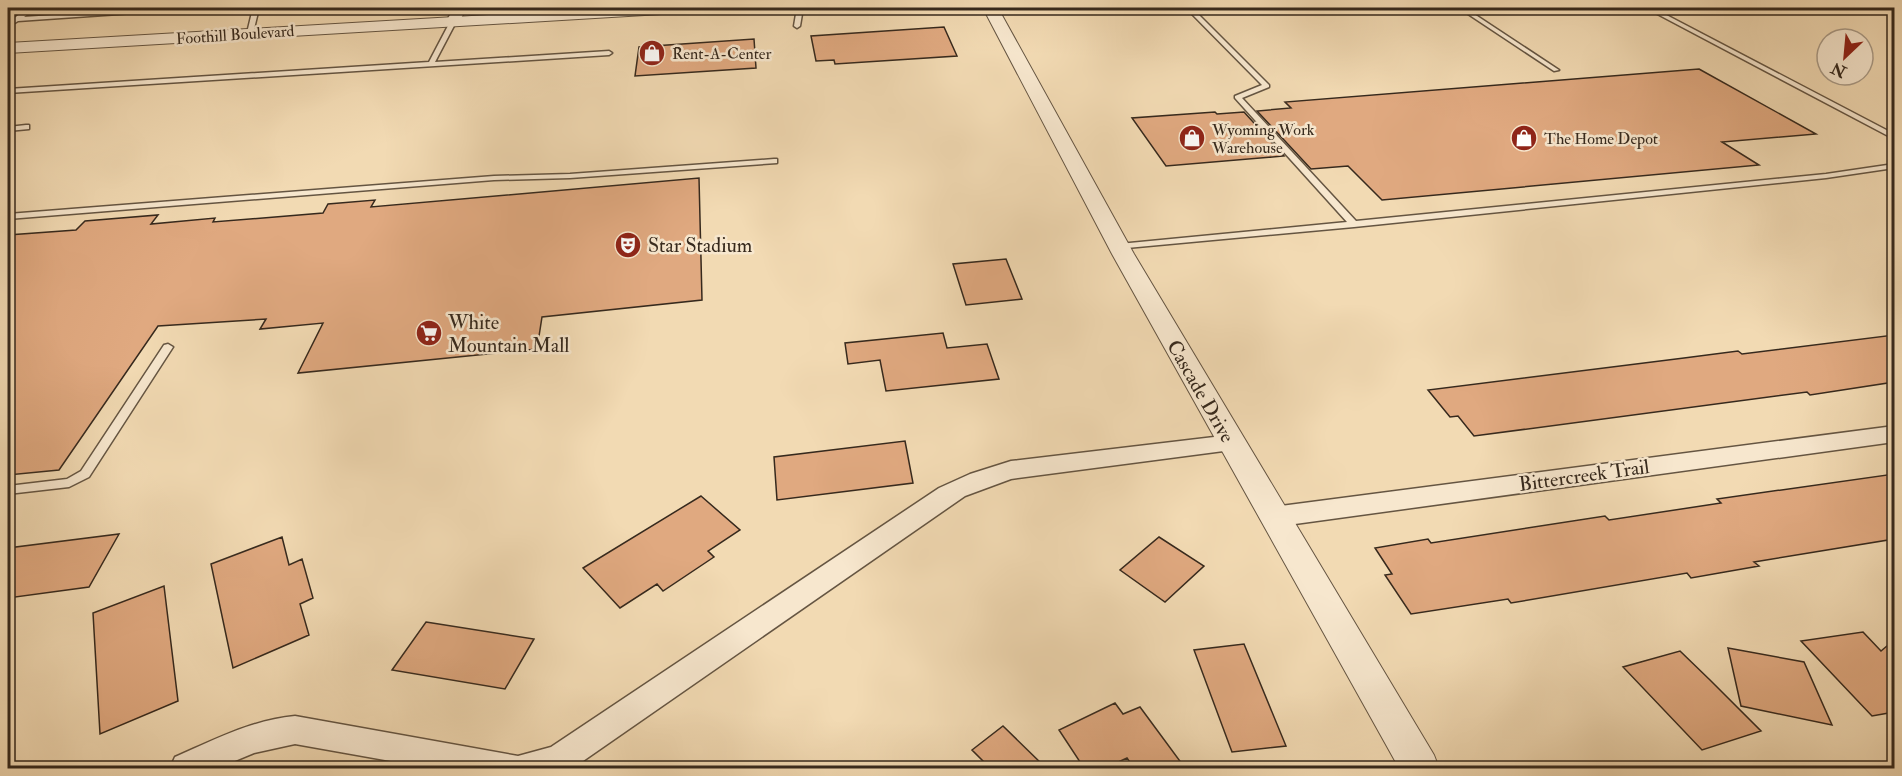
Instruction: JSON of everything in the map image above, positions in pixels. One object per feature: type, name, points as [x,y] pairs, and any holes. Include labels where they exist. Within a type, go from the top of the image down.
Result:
[{"type":"street","name":"Foothill Boulevard","points":[[8,48],[250,33],[457,15],[678,8]]},
{"type":"street","name":"Cascade Drive","points":[[990,8],[1119,247],[1420,768]]},
{"type":"street","name":"Bittercreek Trail","points":[[1273,517],[1894,434]]},
{"type":"street","points":[[526,768],[559,760],[929,507],[967,484],[987,475],[1011,470],[1231,443]]},
{"type":"street","points":[[186,768],[250,739],[276,731],[295,730],[509,768]]},
{"type":"lane","points":[[8,8],[33,8]]},
{"type":"lane","points":[[8,25],[33,8]]},
{"type":"lane","points":[[16,20],[177,8]]},
{"type":"lane","points":[[250,33],[256,8]]},
{"type":"lane","points":[[797,26],[800,8]]},
{"type":"lane","points":[[1189,8],[1267,86],[1237,97],[1353,224]]},
{"type":"lane","points":[[1462,8],[1556,70]]},
{"type":"lane","points":[[1649,8],[1894,137]]},
{"type":"lane","points":[[431,64],[457,15]]},
{"type":"lane","points":[[8,91],[609,53]]},
{"type":"lane","points":[[8,129],[26,127]]},
{"type":"lane","points":[[8,218],[494,178],[570,176],[774,161]]},
{"type":"lane","points":[[1119,247],[1826,176],[1894,166]]},
{"type":"lane","points":[[8,490],[69,483],[85,474],[168,347]]},
{"type":"building","points":[[944,27],[957,56],[835,64],[834,60],[816,61],[811,36]]},
{"type":"building","points":[[754,39],[756,68],[635,76],[639,47]]},
{"type":"building","name":"The Home Depot","points":[[1699,69],[1816,134],[1722,142],[1759,165],[1382,200],[1348,166],[1311,169],[1257,111],[1291,108],[1285,102]]},
{"type":"building","name":"Wyoming Work Warehouse","points":[[1215,112],[1217,114],[1244,112],[1284,156],[1166,166],[1132,118]]},
{"type":"building","name":"White Mountain Mall","points":[[699,178],[702,300],[542,317],[537,349],[298,373],[323,323],[260,329],[266,319],[158,326],[59,470],[8,475],[8,235],[76,230],[85,221],[158,215],[151,224],[215,218],[213,222],[323,213],[328,204],[375,200],[371,207]]},
{"type":"building","points":[[1006,259],[1022,299],[966,305],[953,264]]},
{"type":"building","points":[[943,333],[947,348],[987,344],[999,379],[886,391],[880,360],[848,364],[845,343]]},
{"type":"building","points":[[1894,335],[1894,382],[1810,395],[1807,392],[1474,436],[1458,416],[1450,417],[1428,390],[1738,351],[1742,354]]},
{"type":"building","points":[[905,441],[913,483],[777,500],[774,457]]},
{"type":"building","points":[[1894,474],[1894,539],[1754,562],[1759,566],[1691,578],[1687,573],[1511,603],[1508,599],[1411,614],[1385,575],[1392,574],[1375,548],[1428,539],[1431,543],[1605,516],[1609,520],[1721,503],[1717,499]]},
{"type":"building","points":[[701,496],[740,530],[708,551],[714,557],[663,591],[657,584],[620,608],[583,568]]},
{"type":"building","points":[[119,534],[89,587],[8,598],[8,548]]},
{"type":"building","points":[[282,537],[289,565],[302,559],[313,598],[300,604],[309,635],[233,668],[211,564]]},
{"type":"building","points":[[1159,537],[1204,566],[1165,602],[1120,570]]},
{"type":"building","points":[[164,586],[178,701],[100,734],[93,613]]},
{"type":"building","points":[[426,622],[534,639],[505,689],[392,670]]},
{"type":"building","points":[[1863,632],[1881,651],[1894,640],[1894,712],[1872,716],[1801,641]]},
{"type":"building","points":[[1244,644],[1286,746],[1232,752],[1194,650]]},
{"type":"building","points":[[1728,648],[1804,662],[1832,725],[1741,706]]},
{"type":"building","points":[[1680,651],[1761,731],[1702,750],[1623,667]]},
{"type":"building","points":[[1115,703],[1123,714],[1140,707],[1185,768],[1134,768],[1127,758],[1105,768],[1084,768],[1059,730]]},
{"type":"building","points":[[1003,726],[1046,768],[990,768],[972,750]]},
{"type":"place","name":"Rent-A-Center","points":[[652,53]]},
{"type":"place","name":"Wyoming Work Warehouse","points":[[1192,138]]},
{"type":"place","name":"The Home Depot","points":[[1524,138]]},
{"type":"place","name":"Star Stadium","points":[[628,245]]},
{"type":"place","name":"White Mountain Mall","points":[[429,333]]}]
